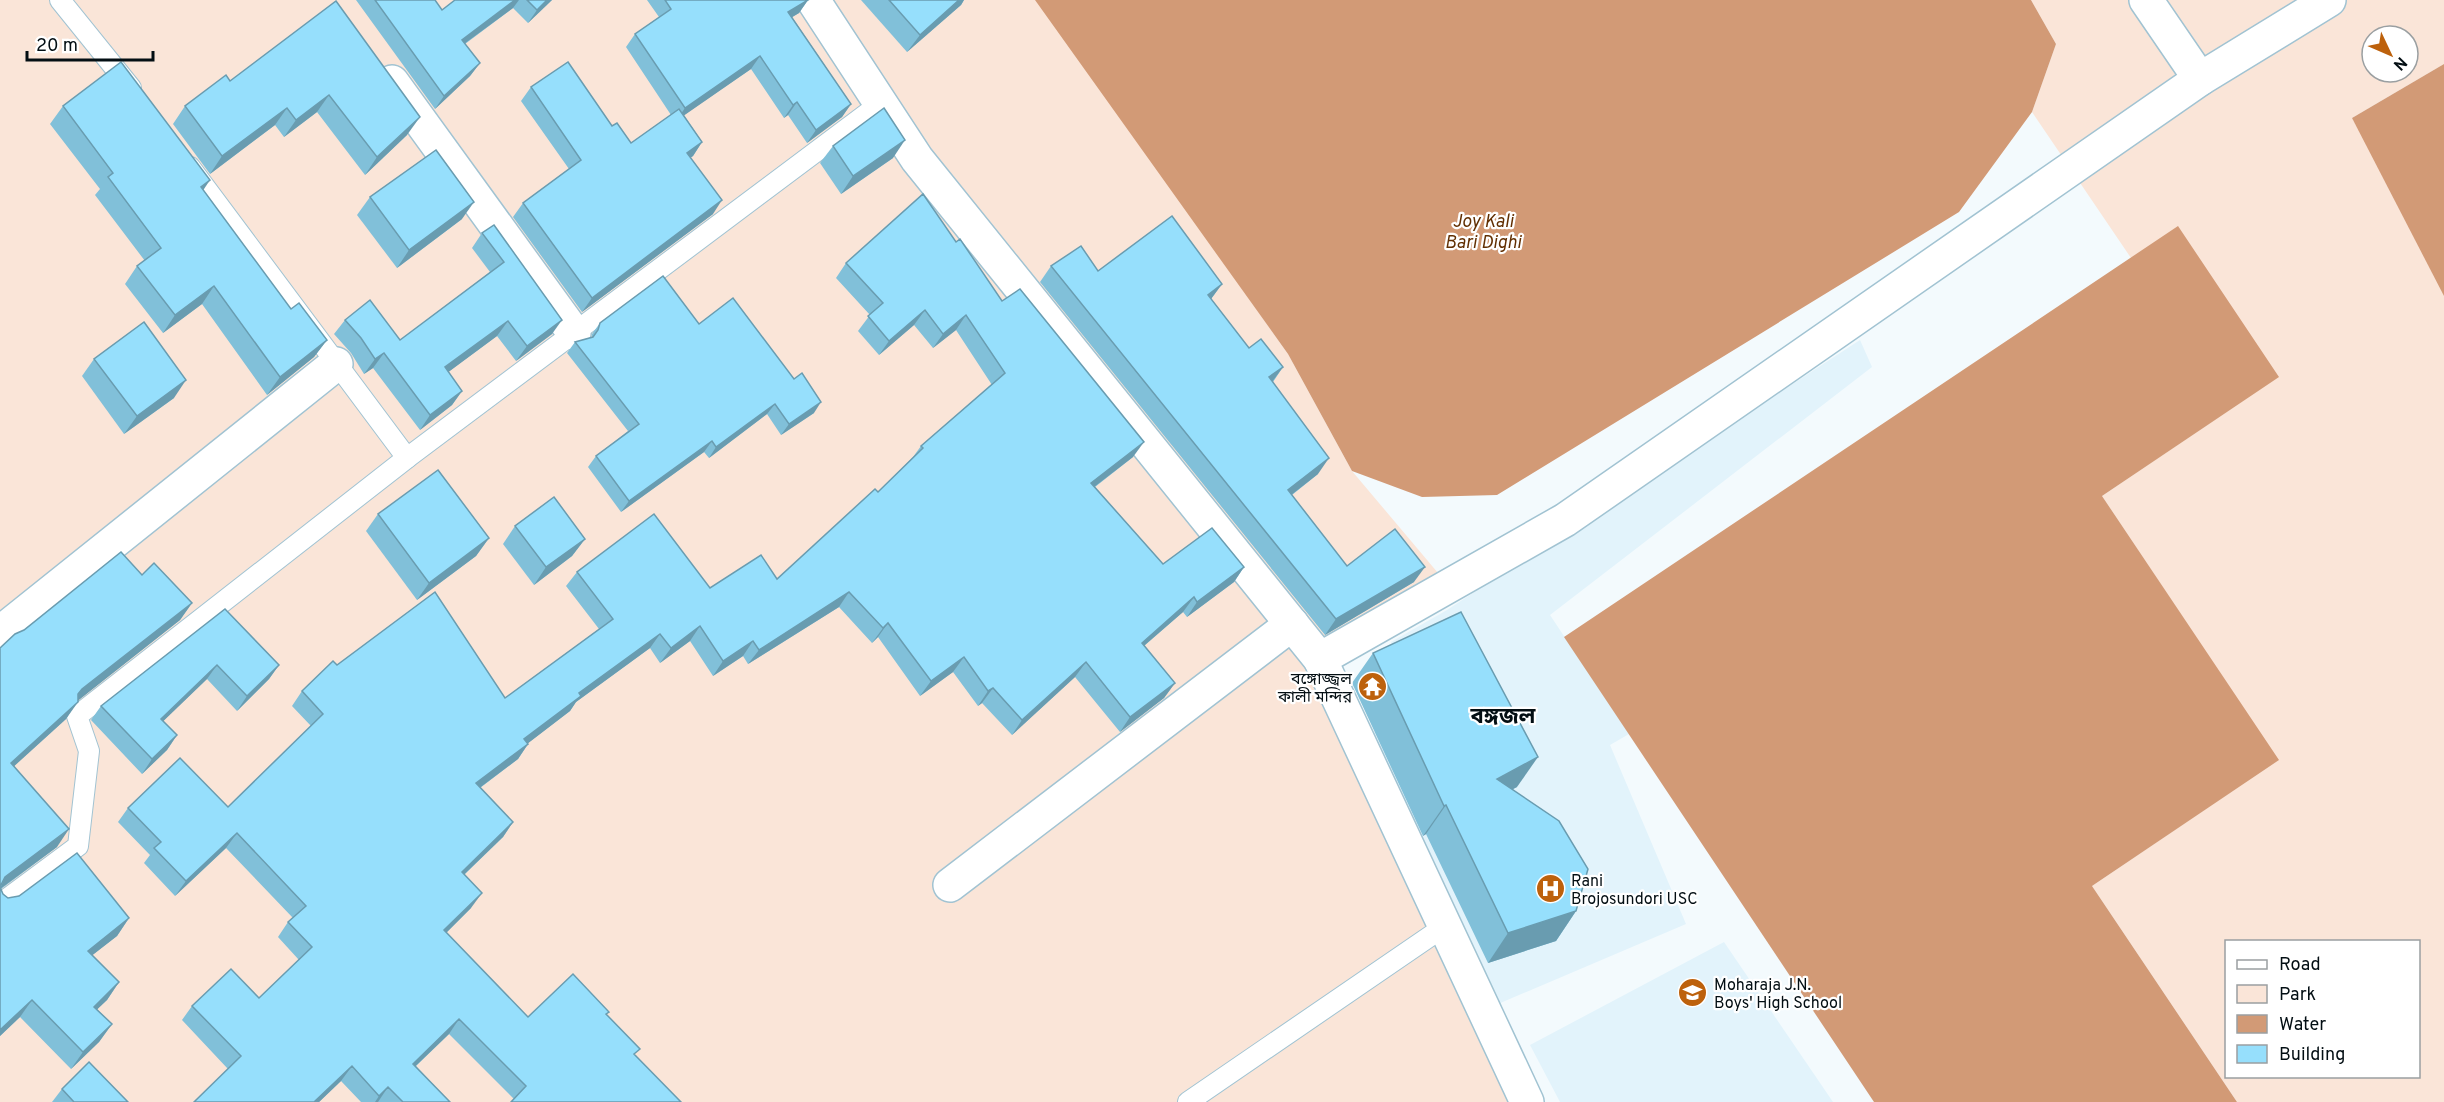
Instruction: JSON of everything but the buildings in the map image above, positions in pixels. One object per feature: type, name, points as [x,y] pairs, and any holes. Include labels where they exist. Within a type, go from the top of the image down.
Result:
[{"type":"street","points":[[813,0],[917,159],[1320,659],[1527,1102]]},
{"type":"street","points":[[2146,0],[2200,79]]},
{"type":"street","points":[[1320,659],[1565,520],[2200,79],[2329,0]]},
{"type":"street","points":[[374,57],[574,333]]},
{"type":"street","points":[[0,633],[336,364]]},
{"type":"street","points":[[950,885],[1292,624]]},
{"type":"lane","points":[[60,0],[142,103]]},
{"type":"lane","points":[[0,904],[78,846],[89,752],[77,716],[407,458],[881,103]]},
{"type":"lane","points":[[176,150],[407,458]]},
{"type":"lane","points":[[1188,1102],[1445,926]]},
{"type":"shaded area","points":[[1860,340],[1872,367],[1550,615],[1629,734],[1610,745],[1686,924],[1484,1010],[1359,741],[1420,704],[1391,642],[1447,610]]},
{"type":"shaded area","name":"Moharaja J.N. Boys' High School","points":[[1724,942],[1833,1102],[1560,1102],[1530,1045]]},
{"type":"green space","points":[[0,0],[1039,0],[1288,354],[1352,471],[1449,586],[1320,659],[1527,1102],[0,1102]]},
{"type":"green space","points":[[2031,0],[2444,0],[2444,64],[2420,78],[2420,24],[2360,24],[2360,84],[2410,84],[2352,118],[2444,280],[2444,1102],[2237,1102],[2092,886],[2278,760],[2102,496],[2278,377],[2178,227],[2131,258],[2032,112],[2056,44]]},
{"type":"water","name":"Joy Kali Bari Dighi","points":[[1035,0],[2031,0],[2056,44],[2032,112],[1959,212],[1497,495],[1422,497],[1352,471],[1288,354]]},
{"type":"water","points":[[2444,64],[2444,296],[2352,118],[2410,84],[2420,84],[2420,78]]},
{"type":"water","points":[[2178,226],[2279,377],[2102,496],[2279,760],[2092,886],[2237,1102],[1874,1102],[1564,637]]},
{"type":"place","name":"বঙ্গোজ্জ্বল কালী মন্দির","points":[[1373,687]]},
{"type":"place","name":"Rani Brojosundori USC","points":[[1550,889]]},
{"type":"place","name":"Moharaja J.N. Boys' High School","points":[[1693,993]]},
{"type":"district","name":"বঙ্গজল","points":[[1503,715]]}]
